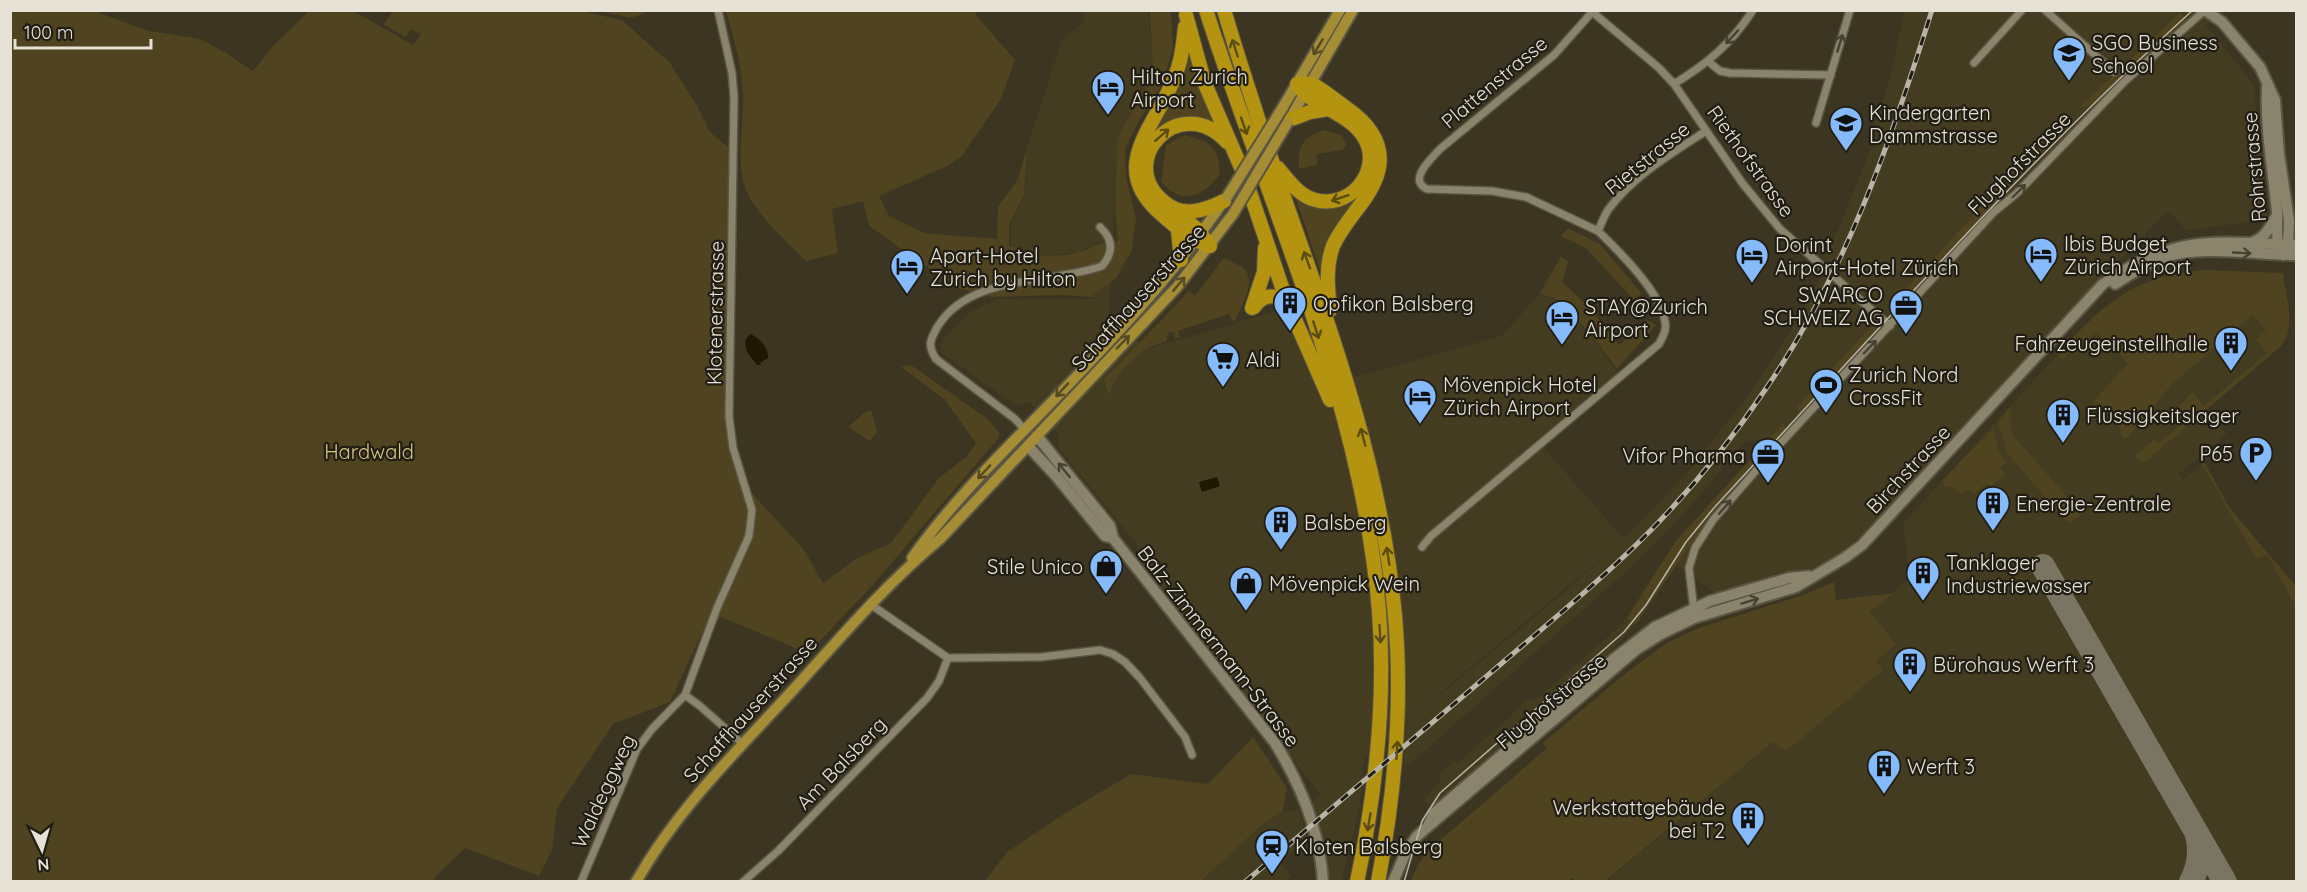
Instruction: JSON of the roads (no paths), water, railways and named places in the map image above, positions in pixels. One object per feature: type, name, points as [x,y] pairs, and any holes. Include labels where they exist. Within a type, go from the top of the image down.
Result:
[{"type":"highway","points":[[1206,10],[1310,313],[1353,452],[1373,561],[1381,661],[1380,722],[1375,785],[1357,882]]},
{"type":"highway","points":[[1224,10],[1273,164],[1333,335],[1377,494],[1395,616],[1399,692],[1391,808],[1378,882]]},
{"type":"highway","points":[[1186,13],[1205,84],[1243,172],[1286,299],[1353,452]]},
{"type":"highway","points":[[1186,13],[1178,68],[1166,96],[1143,136],[1137,153],[1136,168],[1138,182],[1148,202],[1179,230],[1199,237]]},
{"type":"highway","points":[[1273,164],[1302,194],[1315,200],[1340,199],[1354,191],[1361,184],[1367,172],[1370,161],[1367,145],[1355,127],[1328,109],[1304,88]]},
{"type":"highway","points":[[1304,88],[1366,124],[1375,138],[1380,155],[1373,186],[1338,236],[1330,255],[1328,284],[1333,335]]},
{"type":"highway","points":[[1286,116],[1328,109]]},
{"type":"highway","points":[[1210,246],[1154,193],[1147,177],[1148,155],[1158,138],[1174,127],[1193,124],[1212,130],[1232,149]]},
{"type":"highway","points":[[1172,209],[1194,212],[1225,199]]},
{"type":"highway","points":[[1179,230],[1181,260]]},
{"type":"highway","points":[[1264,231],[1264,272],[1252,308],[1265,297],[1274,295],[1286,299]]},
{"type":"main road","name":"Schaffhauserstrasse","points":[[1304,88],[1340,10]]},
{"type":"main road","name":"Schaffhauserstrasse","points":[[902,571],[939,520],[1045,409],[1181,260],[1286,116],[1353,10]]},
{"type":"main road","name":"Rohrstrasse","points":[[2205,10],[2222,22],[2260,67],[2267,86],[2276,100],[2278,154],[2289,221],[2288,245]]},
{"type":"main road","name":"Rohrstrasse","points":[[2267,86],[2269,144],[2277,214],[2288,245]]},
{"type":"main road","name":"Schaffhauserstrasse","points":[[636,882],[670,828],[697,794],[870,604],[902,571],[940,539],[1177,287],[1233,214],[1286,116]]},
{"type":"main road","points":[[2253,242],[2266,234],[2277,214]]},
{"type":"main road","points":[[2289,221],[2296,231]]},
{"type":"main road","name":"Birchstrasse","points":[[1694,613],[1789,578],[1813,575],[1846,557],[1862,545],[2103,284],[2118,273],[2151,255],[2196,243],[2253,242],[2288,245]]},
{"type":"main road","points":[[2283,255],[2288,245]]},
{"type":"main road","name":"Birchstrasse","points":[[2094,296],[2163,258],[2183,253],[2205,251],[2296,255]]},
{"type":"main road","points":[[1024,429],[1037,436]]},
{"type":"main road","points":[[1024,429],[1028,446]]},
{"type":"main road","name":"Balz-Zimmermann-Strasse","points":[[1037,436],[1110,526],[1113,538],[1263,726],[1280,751],[1308,808],[1320,853],[1323,882]]},
{"type":"main road","name":"Balz-Zimmermann-Strasse","points":[[1028,446],[1105,536],[1113,538]]},
{"type":"main road","name":"Flughofstrasse","points":[[1393,882],[1405,854],[1417,836],[1620,666],[1628,656],[1694,613]]},
{"type":"street","name":"Klotenerstrasse","points":[[685,695],[717,608],[749,536],[752,518],[730,430],[734,97],[732,73],[718,10]]},
{"type":"street","points":[[1674,84],[1709,62],[1744,24],[1753,10]]},
{"type":"street","points":[[1816,123],[1850,10]]},
{"type":"street","points":[[1974,63],[2022,10]]},
{"type":"street","points":[[2045,10],[2114,72]]},
{"type":"street","name":"Flughofstrasse","points":[[1694,613],[1689,568],[1700,539],[1713,520],[1767,458],[1994,212],[2017,193],[2076,134],[2102,103],[2205,10]]},
{"type":"street","name":"Riethofstrasse","points":[[1592,11],[1659,68],[1674,84],[1743,184],[1780,229],[1890,326]]},
{"type":"street","name":"Plattenstrasse","points":[[1592,11],[1554,55],[1440,149],[1424,166],[1420,179],[1422,187],[1427,189],[1492,191],[1526,197],[1598,231]]},
{"type":"street","points":[[1709,62],[1720,71],[1831,75]]},
{"type":"street","name":"Rietstrasse","points":[[1598,231],[1607,211],[1627,190],[1706,131]]},
{"type":"street","points":[[1024,429],[1015,419],[936,359],[930,349],[930,340],[940,323],[956,307],[990,289],[1102,266],[1108,259],[1112,247],[1108,234],[1100,227]]},
{"type":"street","points":[[1422,547],[1431,536],[1659,344],[1665,332],[1663,313],[1623,254],[1598,231]]},
{"type":"street","points":[[870,604],[948,658],[1041,657],[1100,650],[1113,654],[1125,662],[1140,678],[1185,736],[1192,755]]},
{"type":"street","name":"Am Balsberg","points":[[743,882],[798,830],[927,698],[939,681],[948,658]]},
{"type":"street","points":[[685,695],[700,705],[743,744]]},
{"type":"street","name":"Waldeggweg","points":[[581,882],[637,749],[652,729],[685,695]]},
{"type":"tram line","points":[[1404,882],[1422,821],[1440,793],[1624,632],[1646,605],[1686,542],[1713,509],[2007,192],[2129,69],[2193,10]]},
{"type":"railway","points":[[1245,882],[1601,577],[1638,543],[1689,489],[1721,450],[1765,390],[1793,346],[1842,254],[1882,159],[1932,10]]},
{"type":"place","name":"SGO Business School","points":[[2069,82]]},
{"type":"place","name":"Hilton Zurich Airport","points":[[1108,116]]},
{"type":"place","name":"Kindergarten Dammstrasse","points":[[1846,152]]},
{"type":"place","name":"Ibis Budget Zürich Airport","points":[[2041,283]]},
{"type":"place","name":"Dorint Airport-Hotel Zürich","points":[[1752,284]]},
{"type":"place","name":"Apart-Hotel Zürich by Hilton","points":[[907,295]]},
{"type":"place","name":"Opfikon Balsberg","points":[[1290,332]]},
{"type":"place","name":"SWARCO SCHWEIZ AG","points":[[1906,335]]},
{"type":"place","name":"STAY@Zurich Airport","points":[[1562,346]]},
{"type":"place","name":"Fahrzeugeinstellhalle","points":[[2231,372]]},
{"type":"place","name":"Aldi","points":[[1223,388]]},
{"type":"place","name":"Zurich Nord CrossFit","points":[[1826,414]]},
{"type":"place","name":"Mövenpick Hotel Zürich Airport","points":[[1420,425]]},
{"type":"place","name":"Flüssigkeitslager","points":[[2063,444]]},
{"type":"place","name":"P65","points":[[2256,482]]},
{"type":"place","name":"Vifor Pharma","points":[[1768,484]]},
{"type":"place","name":"Energie-Zentrale","points":[[1993,532]]},
{"type":"place","name":"Balsberg","points":[[1281,551]]},
{"type":"place","name":"Stile Unico","points":[[1106,595]]},
{"type":"place","name":"Tanklager Industriewasser","points":[[1923,602]]},
{"type":"place","name":"Mövenpick Wein","points":[[1246,612]]},
{"type":"place","name":"Bürohaus Werft 3","points":[[1910,693]]},
{"type":"place","name":"Werft 3","points":[[1884,795]]},
{"type":"place","name":"Werkstattgebäude bei T2","points":[[1748,847]]},
{"type":"place","name":"Kloten Balsberg","points":[[1272,875]]},
{"type":"park label","name":"Hardwald","points":[[369,451]]}]
